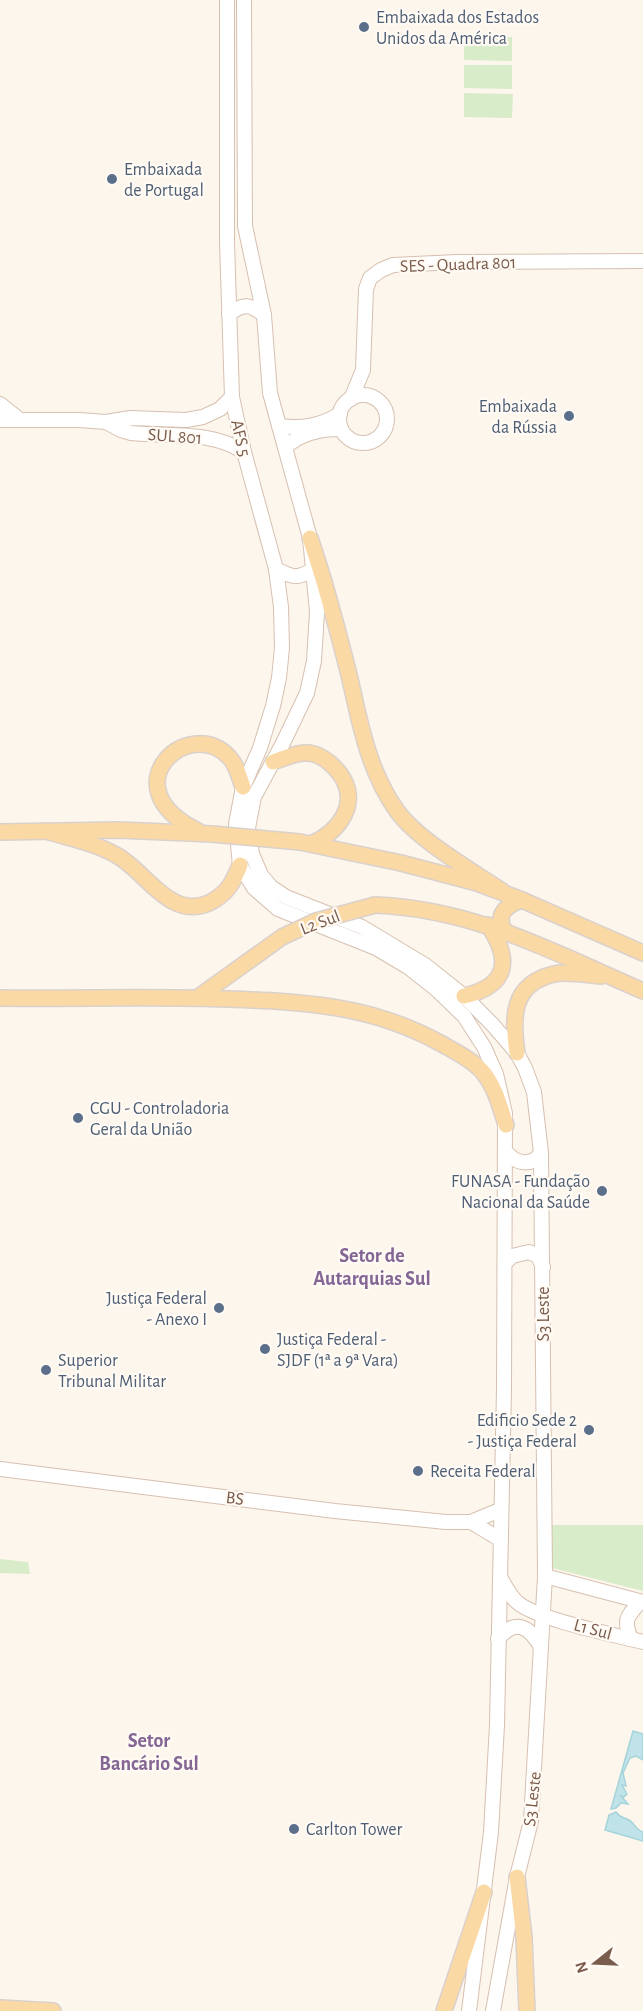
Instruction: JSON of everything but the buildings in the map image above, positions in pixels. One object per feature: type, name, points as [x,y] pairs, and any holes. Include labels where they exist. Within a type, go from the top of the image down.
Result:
[{"type":"main road","name":"AFS 5","points":[[227,0],[229,314],[232,397],[244,452],[276,569],[281,607],[282,648],[279,678],[260,748],[243,787],[236,824],[240,865]]},
{"type":"main road","points":[[244,0],[245,226],[264,315],[270,393],[334,615],[361,731],[377,774],[398,812],[426,840],[502,891]]},
{"type":"main road","name":"SES - Quadra 801","points":[[351,399],[363,370],[366,289],[370,278],[393,265],[457,262],[643,261]]},
{"type":"main road","points":[[229,314],[247,305],[264,315]]},
{"type":"main road","name":"SES - Quadra 801","points":[[363,370],[377,400]]},
{"type":"main road","points":[[363,395],[377,400],[382,405],[387,418],[383,432],[372,442],[356,442],[349,439],[341,429],[340,414],[344,405],[351,399],[363,395]]},
{"type":"main road","name":"SUL 801","points":[[0,420],[106,422],[130,418],[186,420],[203,417],[220,410],[232,397]]},
{"type":"main road","points":[[0,404],[20,420]]},
{"type":"main road","points":[[279,426],[310,427],[340,414]]},
{"type":"main road","points":[[162,419],[162,435]]},
{"type":"main road","name":"SUL 801","points":[[106,422],[131,433],[205,437],[230,443],[244,452]]},
{"type":"main road","points":[[285,447],[300,435],[321,430],[341,429]]},
{"type":"main road","points":[[273,762],[307,693],[314,661],[317,612],[310,538]]},
{"type":"main road","points":[[276,569],[286,574],[300,576],[314,569]]},
{"type":"main road","points":[[208,834],[179,821],[165,808],[157,789],[157,779],[164,760],[173,752],[185,747],[198,744],[212,746],[230,758],[243,787]]},
{"type":"main road","points":[[273,762],[301,754],[313,754],[335,768],[344,780],[349,797],[345,814],[330,833],[305,843]]},
{"type":"main road","name":"S3 Leste","points":[[273,762],[262,778],[254,797],[248,828],[252,854],[261,875],[271,887],[286,897],[362,927],[426,965],[464,996],[518,1053],[534,1092],[541,1153],[545,1576],[534,1798],[493,2011]]},
{"type":"main road","points":[[46,831],[90,844],[116,855],[133,866],[171,902],[185,907],[206,904],[222,896],[233,884],[240,865]]},
{"type":"main road","points":[[0,832],[208,834],[305,843],[401,863],[502,891],[643,953]]},
{"type":"main road","points":[[240,865],[254,888],[278,909],[376,948],[408,967],[436,989],[464,1016],[484,1047],[501,1092],[506,1125],[501,1579],[491,1832],[469,2011]]},
{"type":"main road","points":[[504,930],[501,919],[503,911],[507,906],[522,900]]},
{"type":"main road","name":"L2 Sul","points":[[197,998],[282,937],[316,921],[375,905],[408,906],[504,930],[643,990]]},
{"type":"main road","points":[[464,996],[480,993],[491,987],[502,970],[503,960],[500,947],[488,925]]},
{"type":"main road","points":[[518,1053],[513,1028],[515,1007],[527,988],[539,979],[555,973],[614,977]]},
{"type":"main road","points":[[0,998],[197,998],[304,1002],[375,1016],[415,1029],[469,1060],[482,1071],[498,1099],[506,1125]]},
{"type":"main road","points":[[505,1151],[515,1162],[524,1163],[533,1161],[541,1153]]},
{"type":"main road","points":[[505,1263],[512,1256],[529,1252],[538,1256],[543,1267]]},
{"type":"main road","name":"BS","points":[[0,1469],[335,1511],[446,1522],[471,1522],[500,1510]]},
{"type":"main road","points":[[471,1522],[501,1540]]},
{"type":"main road","points":[[545,1576],[641,1602],[626,1618],[626,1628],[637,1641]]},
{"type":"main road","name":"L1 Sul","points":[[501,1579],[516,1602],[524,1608],[543,1616],[637,1641]]},
{"type":"main road","points":[[498,1638],[510,1626],[519,1626],[535,1636],[541,1647]]},
{"type":"main road","points":[[517,1877],[524,1937],[527,2011]]},
{"type":"main road","points":[[444,2011],[484,1892]]},
{"type":"main road","points":[[0,2008],[53,2011]]},
{"type":"green space","points":[[464,37],[512,37],[512,61],[464,60]]},
{"type":"green space","points":[[464,65],[512,65],[512,89],[464,88]]},
{"type":"green space","points":[[464,93],[513,94],[512,118],[464,117]]},
{"type":"green space","points":[[551,1525],[643,1525],[643,1591],[552,1568]]},
{"type":"green space","points":[[0,1559],[28,1562],[30,1574],[0,1573]]},
{"type":"water","points":[[633,1731],[643,1734],[643,1760],[636,1756],[630,1758],[623,1773],[626,1786],[622,1785],[627,1794],[624,1797],[621,1796],[628,1804],[621,1803],[611,1809]]},
{"type":"water","points":[[616,1812],[643,1832],[643,1841],[605,1830],[609,1815]]},
{"type":"place","name":"Embaixada dos Estados Unidos da América","points":[[364,27]]},
{"type":"place","name":"Embaixada de Portugal","points":[[112,179]]},
{"type":"place","name":"Embaixada da Rússia","points":[[569,416]]},
{"type":"place","name":"CGU - Controladoria Geral da União","points":[[78,1118]]},
{"type":"place","name":"FUNASA - Fundação Nacional da Saúde","points":[[602,1191]]},
{"type":"place","name":"Justiça Federal - Anexo I","points":[[219,1308]]},
{"type":"place","name":"Justiça Federal - SJDF (1ª a 9ª Vara)","points":[[265,1349]]},
{"type":"place","name":"Superior Tribunal Militar","points":[[46,1370]]},
{"type":"place","name":"Edificio Sede 2 - Justiça Federal","points":[[589,1430]]},
{"type":"place","name":"Receita Federal","points":[[418,1471]]},
{"type":"place","name":"Carlton Tower","points":[[294,1829]]},
{"type":"district","name":"Setor de Autarquias Sul","points":[[372,1266]]},
{"type":"district","name":"Setor Bancário Sul","points":[[149,1752]]}]
